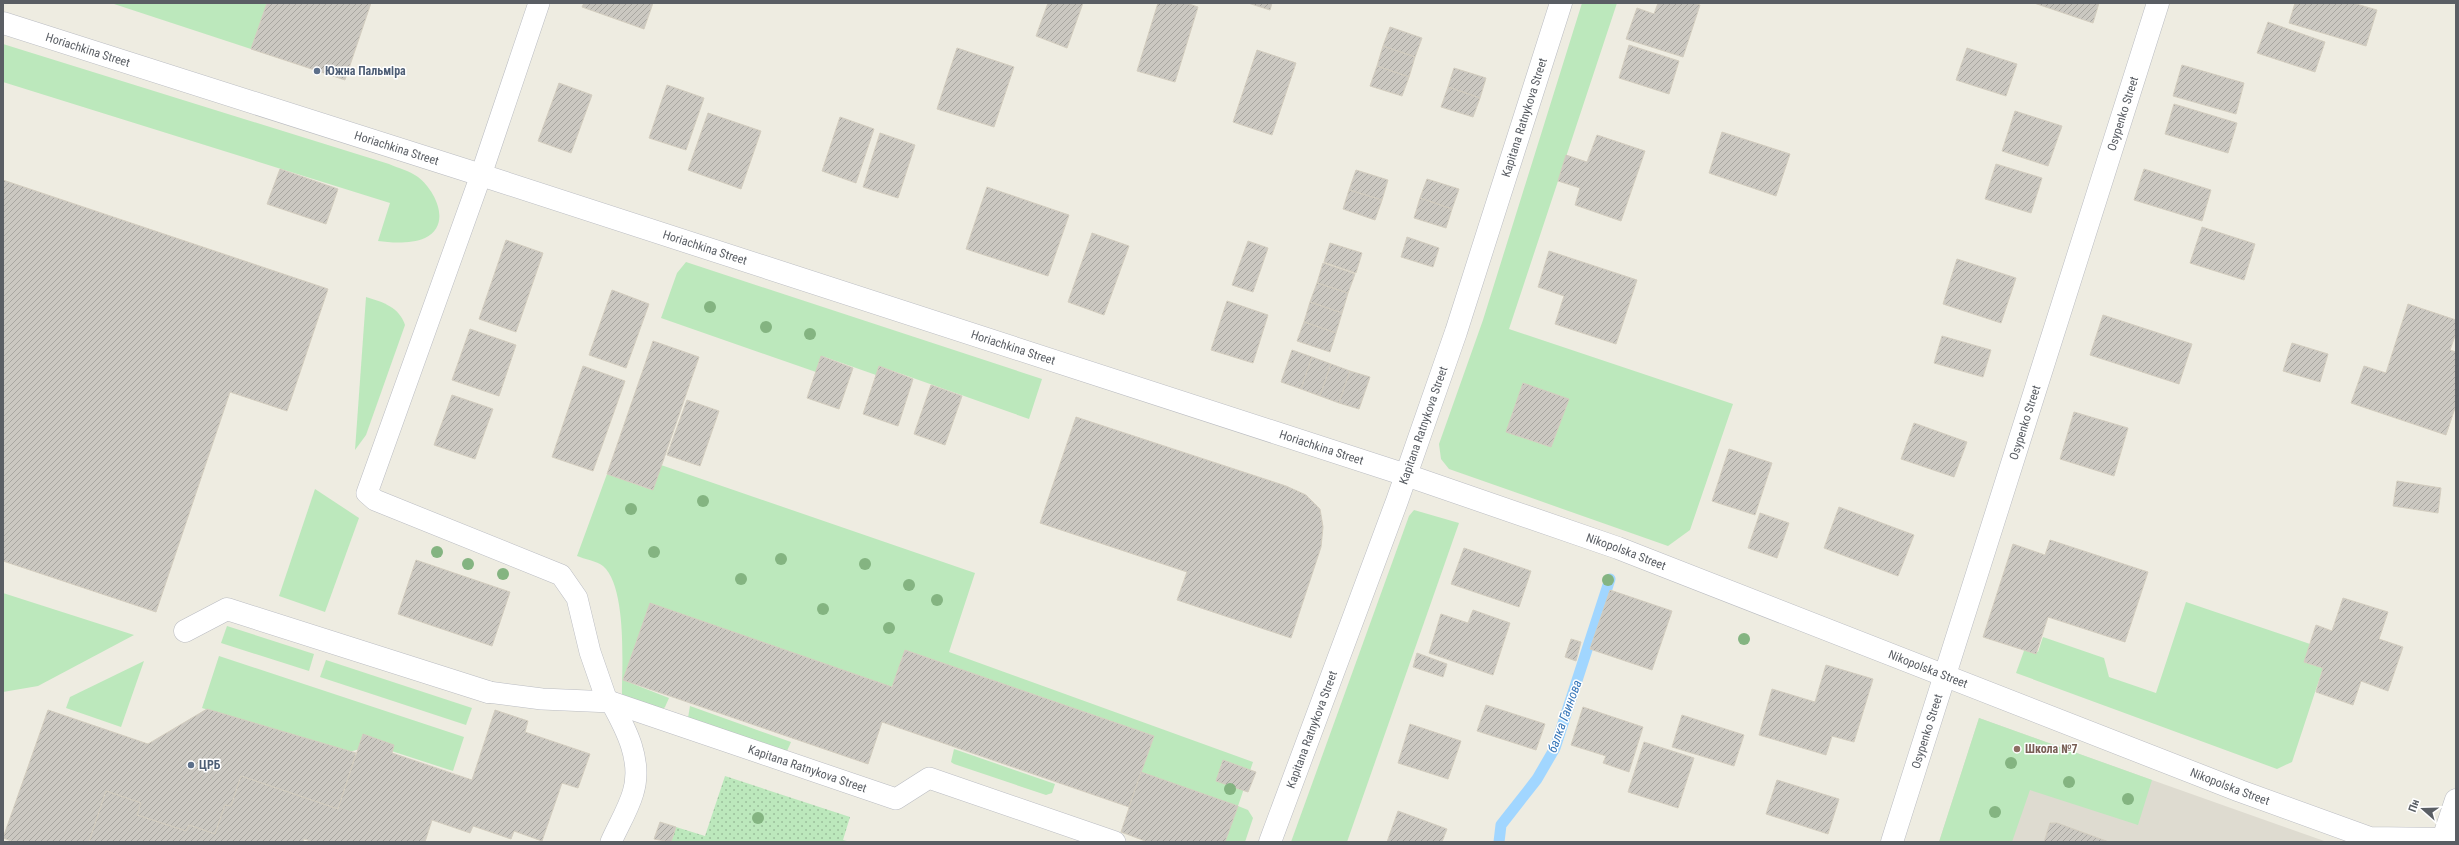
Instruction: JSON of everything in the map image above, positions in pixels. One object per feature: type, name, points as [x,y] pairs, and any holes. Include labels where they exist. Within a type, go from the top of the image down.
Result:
[{"type":"street","name":"Kapitana Ratnykova Street","points":[[1270,842],[1406,475],[1456,332],[1562,3]]},
{"type":"street","name":"Osypenko Street","points":[[1892,842],[1946,676],[2158,3]]},
{"type":"street","name":"Horiachkina Street","points":[[3,23],[481,175],[1406,475]]},
{"type":"street","name":"Nikopolska Street","points":[[1406,475],[1618,548],[2369,840],[2448,840]]},
{"type":"street","points":[[185,631],[227,609],[488,692]]},
{"type":"street","points":[[2448,840],[2456,800]]},
{"type":"lane","points":[[539,3],[481,175],[367,493],[375,500],[561,574],[577,598],[590,652],[609,702],[629,734],[636,766],[633,792],[612,842]]},
{"type":"lane","name":"Kapitana Ratnykova Street","points":[[488,692],[542,699],[609,702],[896,799],[929,778],[1115,842]]},
{"type":"shaded area","name":"Школа №7","points":[[1979,718],[2152,780],[2327,842],[1939,842]]},
{"type":"green space","points":[[111,3],[267,3],[251,49]]},
{"type":"green space","points":[[1582,3],[1617,3],[1509,329],[1733,404],[1690,530],[1668,546],[1449,469],[1441,459],[1439,444],[1483,320]]},
{"type":"green space","points":[[3,44],[408,171],[425,183],[435,199],[438,208],[438,225],[433,232],[420,240],[402,242],[378,241],[390,203],[3,82]]},
{"type":"green space","points":[[686,262],[1042,379],[1029,419],[879,366],[876,375],[822,356],[816,372],[661,318],[677,273]]},
{"type":"green space","points":[[366,297],[390,306],[399,314],[405,325],[366,435],[355,450]]},
{"type":"green space","points":[[661,465],[975,573],[949,652],[1253,762],[1238,806],[1248,810],[1253,818],[1245,842],[1225,842],[1237,806],[1141,772],[1154,736],[905,650],[892,687],[650,604],[623,680],[669,698],[662,710],[622,695],[622,627],[616,591],[611,576],[603,566],[594,561],[577,556],[607,474],[652,490]]},
{"type":"green space","points":[[315,489],[359,518],[325,612],[279,596]]},
{"type":"green space","points":[[1414,510],[1459,523],[1347,842],[1291,842],[1409,516]]},
{"type":"green space","points":[[3,593],[134,635],[38,686],[3,692]]},
{"type":"green space","points":[[2186,602],[2310,644],[2304,662],[2323,668],[2292,762],[2277,769],[2016,673],[2025,648],[2038,652],[2043,637],[2104,658],[2109,677],[2156,693]]},
{"type":"green space","points":[[227,626],[314,654],[309,671],[221,643]]},
{"type":"green space","points":[[219,656],[464,737],[453,771],[373,745],[343,754],[202,708]]},
{"type":"green space","points":[[326,660],[472,708],[466,725],[320,677]]},
{"type":"green space","points":[[144,661],[121,727],[66,708],[70,697]]},
{"type":"green space","points":[[690,706],[791,742],[787,751],[688,718]]},
{"type":"green space","points":[[1979,718],[2152,780],[2138,825],[2030,790],[2012,842],[1939,842]]},
{"type":"green space","points":[[954,749],[1055,784],[1052,793],[1046,795],[954,764],[951,762]]},
{"type":"green space","points":[[725,776],[850,817],[843,840],[851,842],[671,842],[676,827],[705,836]]},
{"type":"building","points":[[267,3],[371,3],[345,80],[251,49]]},
{"type":"building","points":[[584,3],[653,3],[644,29],[582,7]]},
{"type":"building","points":[[1048,3],[1083,3],[1067,48],[1036,36]]},
{"type":"building","points":[[1158,3],[1186,3],[1198,7],[1175,82],[1137,71]]},
{"type":"building","points":[[1248,3],[1272,3],[1270,10]]},
{"type":"building","points":[[1658,3],[1693,3],[1700,5],[1683,57],[1626,39],[1637,8],[1654,14]]},
{"type":"building","points":[[2034,3],[2099,3],[2093,23]]},
{"type":"building","points":[[2295,3],[2353,3],[2377,10],[2366,46],[2289,23]]},
{"type":"building","points":[[2268,22],[2325,42],[2315,72],[2257,53]]},
{"type":"building","points":[[1390,27],[1422,38],[1415,57],[1383,46]]},
{"type":"building","points":[[1629,45],[1679,61],[1669,94],[1619,78]]},
{"type":"building","points":[[1383,46],[1415,57],[1409,77],[1377,66]]},
{"type":"building","points":[[957,48],[1014,67],[994,127],[937,109]]},
{"type":"building","points":[[1967,48],[2017,64],[2006,96],[1956,80]]},
{"type":"building","points":[[1257,50],[1296,63],[1272,135],[1233,122]]},
{"type":"building","points":[[2182,65],[2244,83],[2236,114],[2173,96]]},
{"type":"building","points":[[1377,66],[1409,77],[1402,96],[1370,86]]},
{"type":"building","points":[[1454,68],[1486,78],[1480,98],[1448,87]]},
{"type":"building","points":[[559,83],[592,95],[571,153],[538,141]]},
{"type":"building","points":[[667,85],[704,98],[686,150],[649,138]]},
{"type":"building","points":[[1448,87],[1480,98],[1473,117],[1441,107]]},
{"type":"building","points":[[2174,104],[2237,123],[2228,153],[2165,134]]},
{"type":"building","points":[[2015,111],[2062,126],[2048,166],[2002,151]]},
{"type":"building","points":[[708,113],[761,131],[741,189],[688,170]]},
{"type":"building","points":[[840,117],[874,129],[856,183],[822,171]]},
{"type":"building","points":[[1722,132],[1790,154],[1776,196],[1709,173]]},
{"type":"building","points":[[880,133],[915,145],[898,198],[863,187]]},
{"type":"building","points":[[1597,135],[1645,151],[1621,221],[1575,205],[1580,188],[1558,181],[1566,155],[1587,162]]},
{"type":"building","points":[[1996,164],[2042,178],[2031,213],[1985,199]]},
{"type":"building","points":[[280,169],[338,189],[326,224],[267,204]]},
{"type":"building","points":[[2144,169],[2211,190],[2202,221],[2134,200]]},
{"type":"building","points":[[1356,170],[1388,180],[1382,200],[1349,190]]},
{"type":"building","points":[[1427,179],[1459,189],[1452,209],[1420,198]]},
{"type":"building","points":[[3,180],[328,289],[287,411],[230,392],[156,612],[3,561]]},
{"type":"building","points":[[987,187],[1069,215],[1048,276],[966,249]]},
{"type":"building","points":[[1349,190],[1382,200],[1375,220],[1343,209]]},
{"type":"building","points":[[1420,198],[1452,209],[1446,228],[1414,218]]},
{"type":"building","points":[[2202,227],[2255,244],[2244,280],[2190,263]]},
{"type":"building","points":[[1092,233],[1129,246],[1104,315],[1068,302]]},
{"type":"building","points":[[1407,237],[1439,248],[1433,267],[1401,257]]},
{"type":"building","points":[[506,240],[543,253],[516,332],[479,319]]},
{"type":"building","points":[[1248,241],[1268,248],[1253,292],[1232,285]]},
{"type":"building","points":[[1330,243],[1362,253],[1356,273],[1324,262]]},
{"type":"building","points":[[1549,251],[1637,280],[1616,344],[1555,324],[1564,296],[1538,287]]},
{"type":"building","points":[[1957,259],[2016,278],[2001,323],[1943,304]]},
{"type":"building","points":[[1323,263],[1355,274],[1348,293],[1317,283]]},
{"type":"building","points":[[1317,283],[1348,293],[1342,313],[1310,302]]},
{"type":"building","points":[[612,290],[649,304],[626,368],[589,355]]},
{"type":"building","points":[[1227,301],[1268,315],[1253,363],[1211,350]]},
{"type":"building","points":[[1310,302],[1342,313],[1336,333],[1304,322]]},
{"type":"building","points":[[2408,304],[2456,320],[2456,333],[2450,350],[2456,352],[2456,405],[2446,435],[2351,403],[2364,366],[2386,373]]},
{"type":"building","points":[[2103,315],[2192,344],[2179,384],[2090,355]]},
{"type":"building","points":[[1304,322],[1336,333],[1330,352],[1297,341]]},
{"type":"building","points":[[470,329],[516,345],[499,396],[452,380]]},
{"type":"building","points":[[1942,336],[1991,350],[1983,377],[1934,363]]},
{"type":"building","points":[[653,341],[699,357],[653,490],[607,474]]},
{"type":"building","points":[[2292,343],[2328,354],[2320,382],[2283,371]]},
{"type":"building","points":[[1292,350],[1312,357],[1301,389],[1281,382]]},
{"type":"building","points":[[821,356],[853,368],[839,409],[807,398]]},
{"type":"building","points":[[1312,357],[1331,364],[1320,396],[1301,389]]},
{"type":"building","points":[[1331,364],[1350,371],[1339,403],[1320,396]]},
{"type":"building","points":[[583,366],[625,381],[593,471],[552,457]]},
{"type":"building","points":[[879,366],[913,379],[898,426],[863,414]]},
{"type":"building","points":[[1350,371],[1370,377],[1359,409],[1339,403]]},
{"type":"building","points":[[1523,383],[1569,399],[1551,447],[1506,432]]},
{"type":"building","points":[[931,385],[962,396],[945,445],[914,434]]},
{"type":"building","points":[[452,395],[493,409],[475,459],[434,445]]},
{"type":"building","points":[[687,400],[719,411],[700,466],[667,455]]},
{"type":"building","points":[[2074,412],[2128,428],[2114,476],[2060,459]]},
{"type":"building","points":[[1076,417],[1286,486],[1306,495],[1320,509],[1323,527],[1321,547],[1291,638],[1177,600],[1187,572],[1040,523]]},
{"type":"building","points":[[1914,423],[1967,442],[1954,477],[1901,459]]},
{"type":"building","points":[[1729,449],[1772,463],[1755,515],[1712,501]]},
{"type":"building","points":[[2397,481],[2441,488],[2438,513],[2393,506]]},
{"type":"building","points":[[1839,507],[1914,535],[1898,576],[1824,548]]},
{"type":"building","points":[[1760,513],[1789,523],[1777,558],[1748,548]]},
{"type":"building","points":[[2050,540],[2148,572],[2125,642],[2048,617],[2036,654],[1983,637],[2013,544],[2045,555]]},
{"type":"building","points":[[1464,548],[1531,571],[1519,607],[1451,584]]},
{"type":"building","points":[[416,560],[510,592],[492,646],[398,614]]},
{"type":"building","points":[[1610,590],[1672,611],[1652,670],[1590,649]]},
{"type":"building","points":[[2343,598],[2388,612],[2379,639],[2403,647],[2388,691],[2361,681],[2353,705],[2316,692],[2323,668],[2304,662],[2316,625],[2332,631]]},
{"type":"building","points":[[650,603],[892,687],[905,650],[1154,736],[1129,807],[882,722],[868,764],[623,680]]},
{"type":"building","points":[[1473,610],[1510,623],[1493,675],[1429,653],[1441,614],[1468,623]]},
{"type":"building","points":[[1571,639],[1581,642],[1576,661],[1565,657]]},
{"type":"building","points":[[1417,653],[1447,664],[1443,677],[1413,667]]},
{"type":"building","points":[[1826,665],[1873,679],[1854,742],[1832,736],[1826,755],[1759,735],[1772,689],[1815,702]]},
{"type":"building","points":[[1486,705],[1545,724],[1536,750],[1477,731]]},
{"type":"building","points":[[1583,707],[1643,727],[1629,772],[1603,763],[1606,756],[1571,745]]},
{"type":"building","name":"ЦРБ","points":[[207,709],[356,753],[338,809],[241,776],[231,806],[225,805],[215,834],[189,825],[186,831],[137,815],[141,803],[106,791],[89,842],[14,842],[3,838],[48,710],[148,744]]},
{"type":"building","points":[[495,710],[528,721],[525,732],[590,754],[578,788],[562,783],[542,841],[514,831],[511,839],[473,826],[470,833],[432,820],[425,842],[314,842],[304,839],[303,842],[89,842],[106,791],[141,803],[137,815],[186,831],[189,825],[215,834],[225,805],[231,806],[241,776],[338,809],[363,734],[394,745],[392,753],[472,780]]},
{"type":"building","points":[[1682,715],[1744,735],[1734,766],[1672,747]]},
{"type":"building","points":[[1410,724],[1461,741],[1448,779],[1398,763]]},
{"type":"building","points":[[1644,742],[1694,758],[1678,808],[1628,792]]},
{"type":"building","points":[[1223,760],[1256,772],[1248,792],[1216,781]]},
{"type":"building","points":[[1141,772],[1238,806],[1225,842],[1148,842],[1121,832]]},
{"type":"building","points":[[1777,780],[1839,799],[1828,834],[1766,814]]},
{"type":"building","points":[[1398,811],[1447,829],[1442,842],[1387,842]]},
{"type":"building","points":[[660,822],[676,827],[671,842],[654,839]]},
{"type":"building","points":[[2050,823],[2057,823],[2109,842],[2044,842]]},
{"type":"waterway","name":"балка Гаинова","points":[[1499,842],[1501,825],[1537,779],[1555,748],[1610,579]]},
{"type":"place","name":"Южна Пальміра","points":[[317,71]]},
{"type":"place","name":"Школа №7","points":[[2017,749]]},
{"type":"place","name":"ЦРБ","points":[[191,765]]}]
